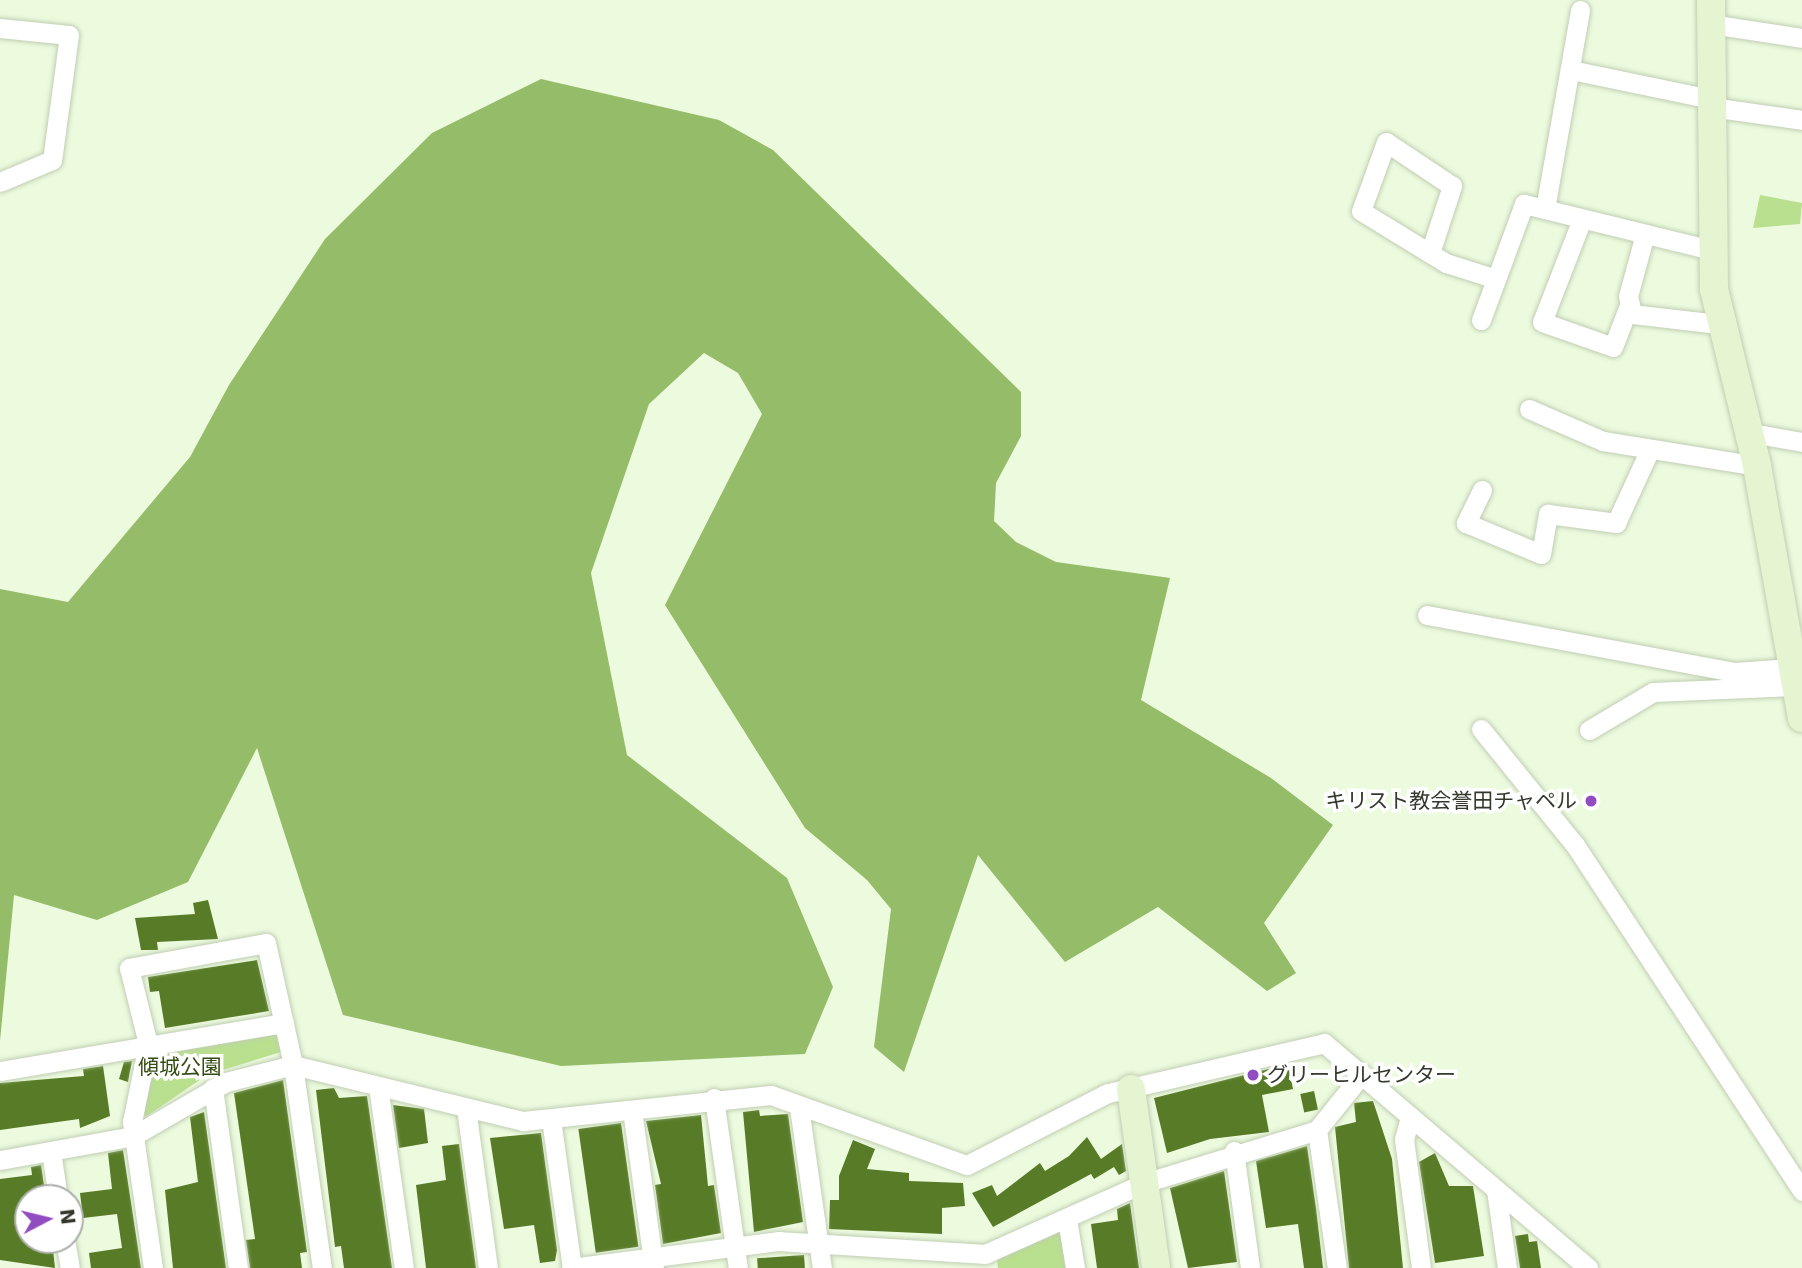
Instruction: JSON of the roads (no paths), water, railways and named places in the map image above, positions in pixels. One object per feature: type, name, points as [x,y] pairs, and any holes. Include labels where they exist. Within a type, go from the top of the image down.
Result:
[{"type":"street","points":[[1545,209],[1580,10]]},
{"type":"street","points":[[1802,38],[1711,12],[1711,250],[1719,324],[1757,466],[1802,718]]},
{"type":"street","points":[[0,28],[69,35],[52,160],[0,182]]},
{"type":"street","points":[[1571,70],[1711,103],[1802,120]]},
{"type":"street","points":[[1430,253],[1452,186],[1386,142],[1361,211],[1430,253],[1496,279]]},
{"type":"street","points":[[1481,320],[1524,204],[1711,250]]},
{"type":"street","points":[[1582,219],[1542,322],[1613,347],[1628,308],[1645,234]]},
{"type":"street","points":[[1628,308],[1639,317],[1719,324]]},
{"type":"street","points":[[1529,409],[1603,440],[1757,466]]},
{"type":"street","points":[[1746,432],[1802,442]]},
{"type":"street","points":[[1482,490],[1466,523],[1541,554],[1548,514],[1616,523],[1650,449]]},
{"type":"street","points":[[1427,615],[1735,672],[1793,677]]},
{"type":"street","points":[[1589,730],[1653,692],[1793,677]]},
{"type":"street","points":[[1480,729],[1575,845],[1802,1191]]},
{"type":"street","points":[[153,1268],[133,1136],[148,1044],[129,968],[265,943],[293,1065],[322,1268]]},
{"type":"street","points":[[0,1071],[284,1023]]},
{"type":"street","points":[[0,1160],[133,1136],[213,1088],[293,1065],[523,1121],[632,1110],[714,1098],[771,1095],[967,1165],[1108,1093],[1324,1043],[1588,1268]]},
{"type":"street","points":[[551,1119],[572,1268],[653,1262],[734,1244],[818,1242],[986,1261],[1144,1183],[1234,1151],[1317,1130],[1362,1074]]},
{"type":"street","points":[[378,1086],[404,1268]]},
{"type":"street","points":[[213,1088],[238,1268]]},
{"type":"street","points":[[1130,1088],[1156,1268]]},
{"type":"street","points":[[714,1098],[738,1268]]},
{"type":"street","points":[[799,1107],[822,1268]]},
{"type":"street","points":[[466,1108],[488,1268]]},
{"type":"street","points":[[632,1110],[653,1262]]},
{"type":"street","points":[[1410,1117],[1404,1139],[1421,1268]]},
{"type":"street","points":[[1317,1130],[1337,1268]]},
{"type":"street","points":[[51,1151],[56,1184]]},
{"type":"street","points":[[1234,1151],[1250,1268]]},
{"type":"street","points":[[1496,1191],[1507,1268]]},
{"type":"street","points":[[1068,1219],[1075,1268]]},
{"type":"place","name":"キリスト教会誉田チャペル","points":[[1591,801]]},
{"type":"place","name":"グリーヒルセンター","points":[[1253,1075]]},
{"type":"park label","name":"傾城公園","points":[[180,1067]]}]
